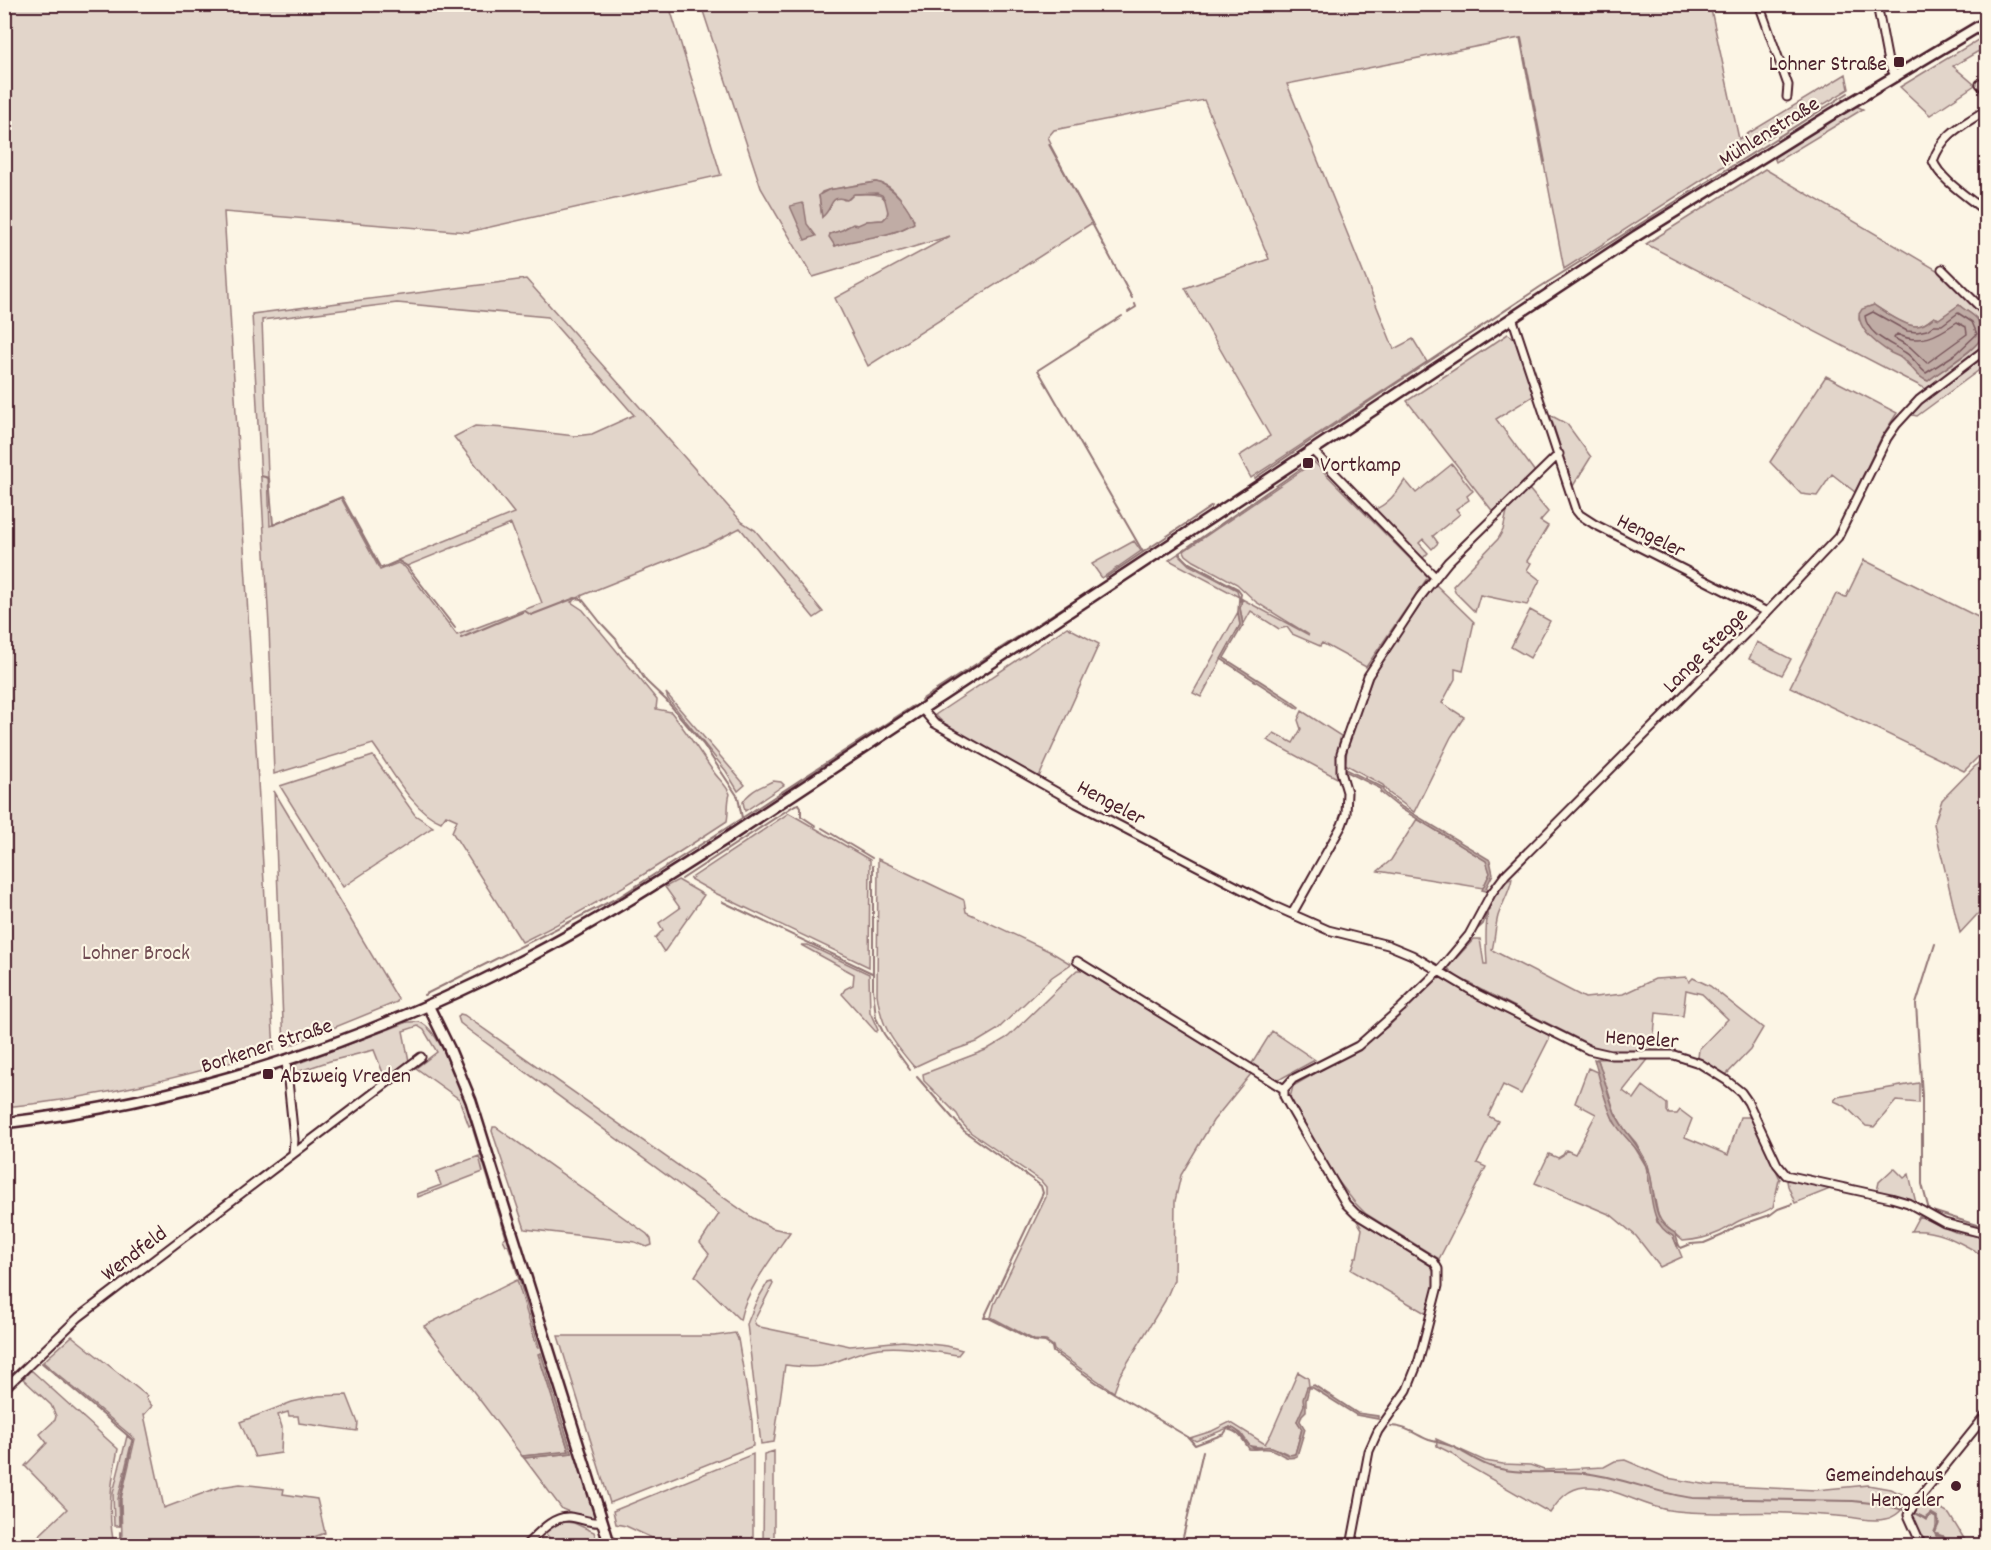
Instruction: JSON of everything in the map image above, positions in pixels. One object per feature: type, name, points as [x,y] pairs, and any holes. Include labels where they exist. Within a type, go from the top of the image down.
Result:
[{"type":"main road","name":"Mühlenstraße","points":[[922,709],[1512,317],[1747,166],[1986,22]]},
{"type":"main road","name":"Borkener Straße","points":[[4,1123],[65,1114],[166,1094],[286,1061],[428,1005],[525,959],[672,874],[922,709]]},
{"type":"main road","points":[[428,1005],[471,1101],[610,1545]]},
{"type":"street","points":[[1759,4],[1788,85],[1787,97]]},
{"type":"street","points":[[1892,4],[1877,6],[1888,62],[1896,77]]},
{"type":"street","points":[[1980,84],[1986,90]]},
{"type":"street","points":[[1986,110],[1948,135],[1933,161],[1935,167],[1945,177],[1986,212]]},
{"type":"street","points":[[1942,269],[1986,313]]},
{"type":"street","name":"Hengeler","points":[[1512,317],[1576,510],[1585,520],[1767,612]]},
{"type":"street","name":"Lange Stegge","points":[[1284,1089],[1293,1079],[1358,1046],[1438,972],[1469,935],[1491,894],[1506,874],[1767,612],[1838,537],[1887,438],[1896,425],[1919,400],[1986,349]]},
{"type":"street","points":[[1312,451],[1435,577]]},
{"type":"street","points":[[1292,914],[1344,819],[1347,792],[1341,772],[1341,753],[1364,683],[1435,577],[1559,454]]},
{"type":"street","name":"Hengeler","points":[[922,709],[934,723],[1076,803],[1292,914],[1336,932],[1412,955],[1438,972],[1589,1050],[1611,1055],[1629,1053],[1674,1055],[1699,1063],[1741,1092],[1777,1164],[1786,1174],[1908,1203],[1944,1223],[1986,1234]]},
{"type":"street","points":[[1077,961],[1284,1089],[1284,1096],[1346,1204],[1356,1214],[1434,1262],[1438,1269],[1438,1286],[1413,1380],[1401,1401],[1378,1431],[1369,1451],[1351,1545]]},
{"type":"street","name":"Wendfeld","points":[[4,1389],[79,1317],[421,1057]]},
{"type":"street","points":[[286,1061],[294,1139],[293,1154]]},
{"type":"street","points":[[1922,1545],[1908,1515],[1986,1415]]},
{"type":"street","points":[[525,1545],[553,1521],[561,1518],[569,1517],[593,1523],[603,1522]]},
{"type":"green space","name":"Lohner Brock","points":[[5,4],[669,5],[721,175],[468,232],[224,212],[274,1050],[141,1085],[74,1098],[5,1107]]},
{"type":"green space","points":[[701,5],[1710,5],[1739,139],[1846,74],[1849,89],[1742,154],[1564,269],[1520,38],[1287,84],[1394,349],[1413,339],[1427,362],[1251,478],[1239,456],[1270,436],[1185,288],[1269,259],[1204,100],[1054,130],[1048,137],[1051,143],[1049,145],[1092,223],[868,366],[835,298],[950,236],[813,277],[761,188]],"holes":[[[876,182],[899,196],[914,220],[895,232],[852,240],[835,246],[830,234],[848,226],[883,220],[887,216],[888,208],[884,198],[879,195],[854,194],[849,199],[837,198],[822,217],[819,196],[822,192]]]},
{"type":"green space","points":[[1986,35],[1986,50],[1977,52],[1953,66],[1975,85],[1930,115],[1900,87]]},
{"type":"green space","points":[[1856,106],[1863,109],[1776,162],[1774,157],[1776,154]]},
{"type":"green space","points":[[1765,169],[1937,270],[1986,319],[1986,344],[1926,389],[1646,244]],"holes":[[[1874,305],[1912,326],[1924,324],[1934,317],[1939,319],[1959,305],[1975,318],[1983,333],[1981,339],[1968,352],[1928,381],[1859,320],[1860,313]]]},
{"type":"green space","points":[[526,279],[742,522],[755,530],[823,612],[814,618],[740,528],[705,546],[583,595],[571,602],[583,610],[657,700],[656,709],[671,712],[726,787],[730,794],[727,821],[626,885],[522,942],[452,832],[457,820],[446,815],[441,822],[420,808],[411,799],[373,744],[274,774],[269,626],[252,314]],"holes":[[[397,303],[548,317],[634,415],[592,434],[575,436],[475,426],[454,437],[514,513],[398,560],[407,566],[511,524],[542,603],[457,635],[405,567],[398,563],[380,570],[341,498],[270,526],[262,320]]]},
{"type":"green space","points":[[1508,334],[1517,340],[1535,395],[1496,419],[1535,472],[1494,513],[1407,401]]},
{"type":"green space","points":[[1980,360],[1984,360],[1986,365],[1917,416],[1912,415],[1912,412],[1930,395]]},
{"type":"green space","points":[[1826,376],[1897,413],[1881,438],[1855,492],[1832,474],[1817,496],[1801,494],[1770,462]]},
{"type":"green space","points":[[1550,415],[1567,424],[1591,457],[1573,486]]},
{"type":"green space","points":[[1314,462],[1428,577],[1366,667],[1322,643],[1320,646],[1292,634],[1287,627],[1279,629],[1251,611],[1243,625],[1240,608],[1242,599],[1309,635],[1256,602],[1237,584],[1194,561],[1184,551]]},
{"type":"green space","points":[[1452,464],[1473,491],[1467,496],[1469,500],[1456,509],[1460,514],[1433,536],[1438,543],[1432,549],[1423,539],[1419,543],[1428,553],[1421,560],[1373,510],[1391,498],[1405,480],[1416,493]]},
{"type":"green space","points":[[1529,489],[1548,512],[1540,521],[1548,526],[1527,561],[1531,563],[1527,570],[1540,580],[1527,605],[1480,595],[1475,612],[1456,593],[1453,586],[1498,539],[1503,530],[1507,511]]},
{"type":"green space","points":[[1134,541],[1141,551],[1102,578],[1092,564]]},
{"type":"green space","points":[[1178,554],[1189,565],[1237,590],[1239,597],[1169,560]]},
{"type":"green space","points":[[1864,560],[1986,621],[1986,749],[1964,771],[1790,687],[1836,594],[1846,597]]},
{"type":"green space","points":[[1435,584],[1474,622],[1463,671],[1455,669],[1455,679],[1442,703],[1464,717],[1451,737],[1414,812],[1389,793],[1383,785],[1345,764],[1348,744],[1375,671]]},
{"type":"green space","points":[[1530,610],[1550,621],[1530,658],[1511,647]]},
{"type":"green space","points":[[1238,612],[1240,625],[1201,697],[1193,693]]},
{"type":"green space","points":[[1067,627],[1099,644],[1039,777],[949,728],[935,715]]},
{"type":"green space","points":[[1757,642],[1791,659],[1782,675],[1749,659]]},
{"type":"green space","points":[[666,693],[745,785],[738,791],[726,771],[668,699]]},
{"type":"green space","points":[[1302,711],[1341,736],[1337,758],[1339,779],[1267,740],[1274,733],[1293,743],[1301,729],[1298,720]]},
{"type":"green space","points":[[1986,755],[1986,905],[1960,933],[1934,824],[1942,800]]},
{"type":"green space","points":[[373,756],[415,815],[433,827],[343,887],[280,786]]},
{"type":"green space","points":[[773,781],[784,785],[745,811],[743,802],[749,794]]},
{"type":"green space","points":[[274,791],[398,999],[397,1002],[284,1048]]},
{"type":"green space","points":[[789,813],[870,860],[869,967],[690,879]]},
{"type":"green space","points":[[1417,819],[1487,861],[1490,873],[1483,888],[1378,871],[1391,860]]},
{"type":"green space","points":[[878,859],[964,900],[966,912],[1051,952],[1071,964],[1052,977],[997,1030],[977,1042],[914,1067],[889,1034],[879,1006],[877,994]]},
{"type":"green space","points":[[1512,878],[1498,916],[1492,950],[1585,998],[1623,994],[1655,979],[1687,977],[1689,982],[1693,978],[1710,986],[1763,1028],[1750,1050],[1725,1076],[1698,1058],[1699,1049],[1728,1019],[1702,994],[1686,990],[1683,1016],[1656,1013],[1653,1046],[1650,1050],[1604,1052],[1450,974],[1448,967],[1474,939],[1480,939],[1484,964],[1487,964],[1486,928],[1490,904],[1502,885]]},
{"type":"green space","points":[[678,880],[704,895],[664,952],[655,938],[663,930],[659,923],[680,908],[665,887]]},
{"type":"green space","points":[[801,945],[808,945],[869,974],[870,1012],[878,1030],[876,1032],[842,994],[845,989],[853,985],[854,974]]},
{"type":"green space","points":[[1077,970],[1084,970],[1251,1074],[1213,1121],[1181,1175],[1175,1201],[1174,1280],[1165,1301],[1120,1375],[1114,1392],[1054,1350],[1053,1346],[1046,1341],[1034,1340],[991,1317],[994,1305],[1046,1197],[1046,1187],[1041,1181],[970,1132],[957,1114],[924,1081],[923,1074],[986,1050],[1008,1037]]},
{"type":"green space","points":[[1441,978],[1549,1035],[1549,1039],[1521,1094],[1503,1085],[1488,1116],[1498,1121],[1477,1163],[1486,1167],[1439,1259],[1366,1214],[1355,1203],[1335,1177],[1290,1098],[1293,1086],[1366,1044],[1391,1024],[1433,981]]},
{"type":"green space","points":[[460,1014],[753,1218],[772,1228],[790,1232],[754,1286],[740,1320],[695,1276],[709,1254],[700,1243],[719,1214],[470,1031],[460,1023],[458,1017]]},
{"type":"green space","points":[[408,1022],[422,1023],[438,1040],[465,1099],[473,1123],[469,1126],[459,1099],[416,1068],[437,1052],[424,1030],[418,1026],[403,1031],[409,1061],[385,1078],[374,1050],[288,1075],[291,1067],[296,1064]]},
{"type":"green space","points":[[1272,1031],[1315,1060],[1276,1079],[1251,1065]]},
{"type":"green space","points":[[1650,1057],[1623,1091],[1634,1099],[1643,1086],[1667,1104],[1669,1114],[1677,1114],[1680,1110],[1692,1119],[1685,1137],[1728,1155],[1740,1117],[1752,1117],[1780,1179],[1773,1207],[1741,1220],[1716,1234],[1688,1241],[1683,1241],[1659,1220],[1648,1165],[1615,1113],[1596,1059]]},
{"type":"green space","points":[[1588,1068],[1599,1073],[1614,1122],[1634,1146],[1646,1166],[1657,1222],[1673,1236],[1682,1257],[1660,1267],[1636,1236],[1611,1215],[1535,1183],[1549,1154],[1558,1158],[1566,1150],[1575,1154],[1596,1114],[1575,1103]]},
{"type":"green space","points":[[1919,1083],[1919,1103],[1896,1101],[1874,1127],[1866,1126],[1845,1106],[1834,1101],[1837,1097]]},
{"type":"green space","points":[[493,1127],[647,1234],[652,1245],[647,1247],[635,1242],[525,1229],[492,1131]]},
{"type":"green space","points":[[473,1130],[475,1130],[596,1517],[591,1521],[562,1509],[524,1458],[572,1453],[539,1354],[569,1452],[522,1456],[424,1326],[517,1280],[537,1347],[539,1347],[512,1256],[503,1239],[506,1237]]},
{"type":"green space","points":[[479,1156],[483,1172],[418,1197],[417,1194],[441,1185],[436,1172]]},
{"type":"green space","points":[[1894,1168],[1904,1178],[1909,1174],[1916,1203],[1877,1191],[1879,1182]]},
{"type":"green space","points":[[1787,1181],[1830,1189],[1795,1203],[1788,1186]]},
{"type":"green space","points":[[1919,1216],[1955,1232],[1986,1238],[1986,1257],[1941,1235],[1911,1231]]},
{"type":"green space","points":[[1356,1219],[1431,1266],[1436,1277],[1427,1314],[1351,1270],[1355,1257],[1357,1257],[1362,1229]]},
{"type":"green space","points":[[772,1281],[773,1284],[754,1321],[760,1327],[850,1346],[903,1341],[962,1350],[958,1355],[890,1347],[865,1351],[822,1366],[785,1365],[774,1442],[761,1444],[747,1324],[756,1302],[768,1282]]},
{"type":"green space","points":[[735,1333],[738,1339],[752,1421],[753,1446],[610,1503],[558,1336],[714,1336]]},
{"type":"green space","points":[[72,1336],[147,1396],[152,1406],[144,1415],[164,1508],[220,1487],[240,1484],[284,1489],[283,1494],[317,1499],[325,1533],[292,1545],[124,1545],[121,1499],[135,1439],[43,1362]]},
{"type":"green space","points":[[31,1370],[118,1449],[111,1497],[114,1545],[29,1545],[67,1509],[25,1466],[47,1443],[40,1434],[55,1420],[56,1416],[51,1405],[23,1379]]},
{"type":"green space","points":[[1298,1372],[1308,1378],[1309,1386],[1305,1393],[1303,1410],[1297,1421],[1302,1428],[1295,1454],[1290,1455],[1277,1449],[1250,1446],[1241,1433],[1230,1427],[1196,1441],[1190,1438],[1230,1422],[1265,1444]]},
{"type":"green space","points":[[347,1395],[358,1423],[357,1431],[299,1423],[298,1416],[289,1416],[288,1412],[278,1415],[282,1427],[281,1453],[255,1457],[240,1422],[292,1402],[319,1396]]},
{"type":"green space","points":[[127,1436],[132,1440],[118,1499],[119,1526],[114,1526],[113,1493]]},
{"type":"green space","points":[[1436,1439],[1485,1461],[1530,1465],[1544,1470],[1604,1467],[1615,1461],[1625,1460],[1667,1478],[1709,1485],[1816,1490],[1868,1485],[1890,1489],[1905,1495],[1908,1500],[1893,1517],[1871,1520],[1788,1513],[1684,1512],[1659,1508],[1617,1493],[1585,1487],[1569,1492],[1550,1513],[1463,1463],[1453,1454],[1437,1446]]},
{"type":"green space","points":[[774,1451],[774,1545],[763,1545],[764,1454]]},
{"type":"green space","points":[[753,1454],[753,1545],[667,1545],[626,1526],[616,1524],[613,1511]]},
{"type":"green space","points":[[1926,1501],[1949,1514],[1968,1545],[1949,1545],[1943,1536],[1935,1533],[1939,1524],[1938,1517],[1931,1513],[1925,1518],[1917,1514],[1926,1520],[1931,1515],[1936,1518],[1934,1532],[1936,1536],[1943,1537],[1947,1545],[1927,1545],[1910,1519],[1917,1504]]},
{"type":"green space","points":[[566,1522],[594,1532],[598,1545],[556,1545],[545,1533],[558,1524]]},
{"type":"water","points":[[876,182],[888,187],[900,198],[914,223],[895,232],[835,246],[829,237],[830,234],[853,224],[883,220],[888,212],[885,200],[877,193],[854,194],[847,200],[841,198],[834,200],[822,217],[819,195],[828,190]]},
{"type":"water","points":[[802,203],[807,224],[816,236],[805,240],[790,206]]},
{"type":"water","points":[[1874,305],[1901,321],[1917,326],[1934,317],[1939,319],[1959,305],[1977,319],[1982,336],[1979,342],[1966,353],[1928,381],[1917,374],[1904,359],[1881,346],[1866,332],[1859,314],[1862,309]]},
{"type":"water","points":[[1239,597],[1242,599],[1240,608],[1243,625],[1224,658],[1290,700],[1299,707],[1298,709],[1221,659],[1240,625]]},
{"type":"water","points":[[1344,768],[1384,788],[1384,792],[1402,807],[1490,860],[1493,874],[1486,888],[1491,889],[1489,892],[1482,890],[1490,873],[1486,861],[1401,809],[1380,792],[1381,789],[1345,771]]},
{"type":"water","points":[[1594,1059],[1598,1060],[1618,1120],[1647,1163],[1657,1211],[1666,1227],[1675,1233],[1679,1245],[1677,1246],[1673,1236],[1659,1223],[1655,1215],[1646,1166],[1640,1154],[1614,1121]]},
{"type":"water","points":[[541,1353],[572,1453],[524,1458],[522,1456],[569,1451],[538,1354]]},
{"type":"water","points":[[1314,1385],[1357,1413],[1378,1416],[1378,1419],[1356,1415],[1313,1388],[1309,1388],[1306,1411],[1300,1421],[1305,1429],[1297,1456],[1289,1458],[1269,1449],[1249,1449],[1238,1435],[1229,1430],[1230,1427],[1238,1431],[1252,1447],[1269,1447],[1286,1454],[1295,1454],[1302,1429],[1297,1421],[1304,1405],[1303,1399],[1307,1387]]},
{"type":"waterway","points":[[1521,38],[1545,162]]},
{"type":"waterway","points":[[1255,478],[1540,287],[1848,93]]},
{"type":"waterway","points":[[1050,145],[1132,298]]},
{"type":"waterway","points":[[1128,312],[1136,307],[1135,304]]},
{"type":"waterway","points":[[1122,316],[1038,370],[1143,552]]},
{"type":"waterway","points":[[1240,601],[1241,593],[1238,589],[1189,563],[1179,553],[1312,461]]},
{"type":"waterway","points":[[261,476],[269,478],[273,525],[342,497],[380,567],[398,561],[407,566],[455,628]]},
{"type":"waterway","points":[[1106,577],[1212,506]]},
{"type":"waterway","points":[[424,995],[619,897],[742,818],[738,797],[703,744],[666,700],[646,681],[632,659],[582,599],[575,598],[531,615],[525,611],[461,638]]},
{"type":"waterway","points":[[921,700],[1070,603]]},
{"type":"waterway","points":[[742,818],[913,706]]},
{"type":"waterway","points":[[682,879],[795,805],[799,804],[801,816],[816,826]]},
{"type":"waterway","points":[[822,828],[872,858]]},
{"type":"waterway","points":[[873,866],[873,988],[876,1018],[884,1034],[910,1070]]},
{"type":"waterway","points":[[723,902],[872,973]]},
{"type":"waterway","points":[[1473,933],[1483,924],[1490,905]]},
{"type":"waterway","points":[[1929,1210],[1922,1184],[1922,1095],[1916,1004],[1935,944]]},
{"type":"waterway","points":[[1452,960],[1448,969],[1456,977],[1473,985]]},
{"type":"waterway","points":[[1483,991],[1593,1047]]},
{"type":"waterway","points":[[917,1077],[964,1131],[1036,1182],[1041,1186],[1043,1193],[984,1318],[989,1318],[1034,1341],[1045,1342],[1052,1347],[1053,1352],[1097,1383],[1188,1437],[1195,1445],[1224,1434],[1228,1428],[1231,1429]]},
{"type":"waterway","points":[[1677,1243],[1681,1248],[1704,1243],[1735,1227],[1770,1215],[1792,1204]]},
{"type":"waterway","points":[[1929,1210],[1986,1228]]},
{"type":"waterway","points":[[42,1363],[133,1440],[120,1499],[120,1526]]},
{"type":"waterway","points":[[1391,1426],[1401,1427],[1429,1440],[1452,1446],[1486,1465],[1508,1470],[1591,1474],[1693,1498],[1853,1501],[1904,1510]]},
{"type":"waterway","points":[[1181,1546],[1203,1451]]},
{"type":"waterway","points":[[1916,1514],[1926,1519],[1931,1515],[1936,1517],[1938,1524],[1935,1533],[1937,1536],[1943,1536],[1948,1546]]},
{"type":"waterway","points":[[120,1532],[120,1541],[123,1546]]},
{"type":"place","name":"Lohner Straße","points":[[1899,62]]},
{"type":"place","name":"Vortkamp","points":[[1308,463]]},
{"type":"place","name":"Abzweig Vreden","points":[[268,1074]]},
{"type":"place","name":"Gemeindehaus Hengeler","points":[[1956,1486]]}]
